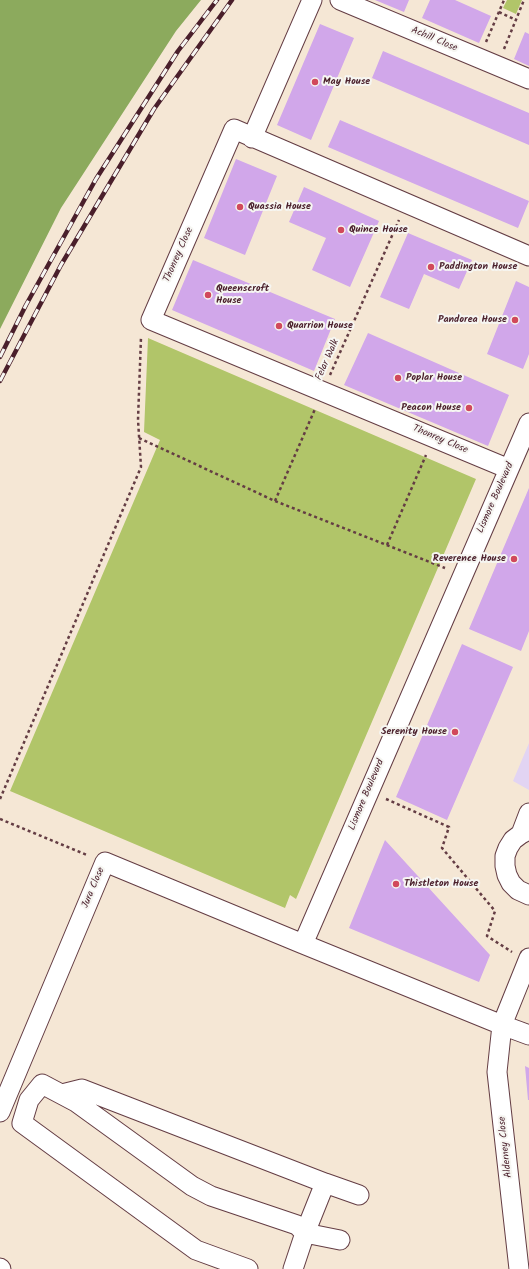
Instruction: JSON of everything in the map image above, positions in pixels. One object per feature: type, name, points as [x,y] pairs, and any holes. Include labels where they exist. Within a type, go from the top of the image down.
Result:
[{"type":"street","points":[[252,138],[312,0]]},
{"type":"street","name":"Achill Close","points":[[340,0],[529,80]]},
{"type":"street","name":"Thonrey Close","points":[[509,469],[151,320],[234,129],[529,256]]},
{"type":"street","name":"Lismore Boulevard","points":[[303,944],[529,423]]},
{"type":"street","points":[[529,813],[525,832],[514,840],[508,848],[505,856],[505,866],[511,883],[518,890],[529,895]]},
{"type":"street","name":"Jura Close","points":[[1,1106],[104,862],[303,944]]},
{"type":"street","points":[[303,944],[529,1035]]},
{"type":"street","name":"Alderney Close","points":[[519,1269],[497,1072],[502,1025],[528,960]]},
{"type":"street","points":[[248,1269],[196,1250],[22,1123],[29,1100],[42,1084],[76,1102],[192,1186],[211,1196],[297,1225],[305,1233],[340,1240]]},
{"type":"street","points":[[62,1094],[82,1089],[359,1195]]},
{"type":"street","points":[[293,1269],[305,1233],[325,1183]]},
{"type":"path","points":[[479,59],[504,0]]},
{"type":"path","points":[[497,66],[524,0]]},
{"type":"path","points":[[499,12],[516,20]]},
{"type":"path","name":"Felar Walk","points":[[275,501],[406,203]]},
{"type":"path","points":[[0,799],[141,467],[138,420],[142,336],[151,320]]},
{"type":"path","points":[[139,438],[275,501],[463,575]]},
{"type":"path","points":[[387,545],[433,438]]},
{"type":"path","points":[[369,792],[449,826],[442,848],[495,911],[487,936],[528,960]]},
{"type":"path","points":[[0,819],[104,862]]},
{"type":"shaded area","points":[[529,743],[529,790],[513,781]]},
{"type":"green space","points":[[0,0],[201,0],[176,31],[61,208],[0,329]]},
{"type":"green space","points":[[507,0],[522,0],[516,14],[503,8]]},
{"type":"green space","points":[[148,338],[476,479],[296,899],[290,895],[285,908],[10,791],[160,440],[144,432]]},
{"type":"building","points":[[375,0],[409,0],[404,12]]},
{"type":"building","points":[[430,0],[455,0],[491,16],[479,43],[422,18]]},
{"type":"building","name":"May House","points":[[320,24],[354,38],[311,140],[277,125]]},
{"type":"building","points":[[525,32],[529,34],[529,66],[514,59]]},
{"type":"building","points":[[383,51],[529,113],[529,145],[372,78]]},
{"type":"building","points":[[340,120],[529,201],[518,228],[328,147]]},
{"type":"building","name":"Quassia House","points":[[236,159],[277,176],[245,255],[204,238]]},
{"type":"building","name":"Quince House","points":[[304,187],[379,221],[350,287],[312,270],[326,238],[289,222]]},
{"type":"building","name":"Paddington House","points":[[408,233],[472,260],[459,289],[424,274],[409,309],[380,297]]},
{"type":"building","name":"Quarrion House","points":[[193,260],[335,319],[314,371],[172,310]]},
{"type":"building","name":"Pandorea House","points":[[516,281],[529,287],[529,354],[523,369],[487,354]]},
{"type":"building","points":[[368,333],[509,395],[488,446],[344,385]]},
{"type":"building","name":"Reverence House","points":[[529,488],[529,631],[521,651],[469,629]]},
{"type":"building","name":"Serenity House","points":[[462,644],[513,667],[447,820],[396,797]]},
{"type":"building","name":"Thistleton House","points":[[385,840],[490,955],[479,982],[349,928]]},
{"type":"building","points":[[525,1066],[529,1068],[529,1100],[528,1100]]},
{"type":"railway","points":[[0,357],[26,305],[96,179],[178,51],[217,0]]},
{"type":"railway","points":[[0,381],[61,265],[154,109],[232,0]]},
{"type":"place","name":"May House","points":[[315,82]]},
{"type":"place","name":"Quassia House","points":[[240,207]]},
{"type":"place","name":"Quince House","points":[[341,230]]},
{"type":"place","name":"Paddington House","points":[[431,267]]},
{"type":"place","name":"Queenscroft House","points":[[208,295]]},
{"type":"place","name":"Pandorea House","points":[[515,320]]},
{"type":"place","name":"Quarrion House","points":[[279,326]]},
{"type":"place","name":"Poplar House","points":[[398,378]]},
{"type":"place","name":"Peacon House","points":[[469,408]]},
{"type":"place","name":"Reverence House","points":[[514,559]]},
{"type":"place","name":"Serenity House","points":[[455,732]]},
{"type":"place","name":"Thistleton House","points":[[396,884]]}]
